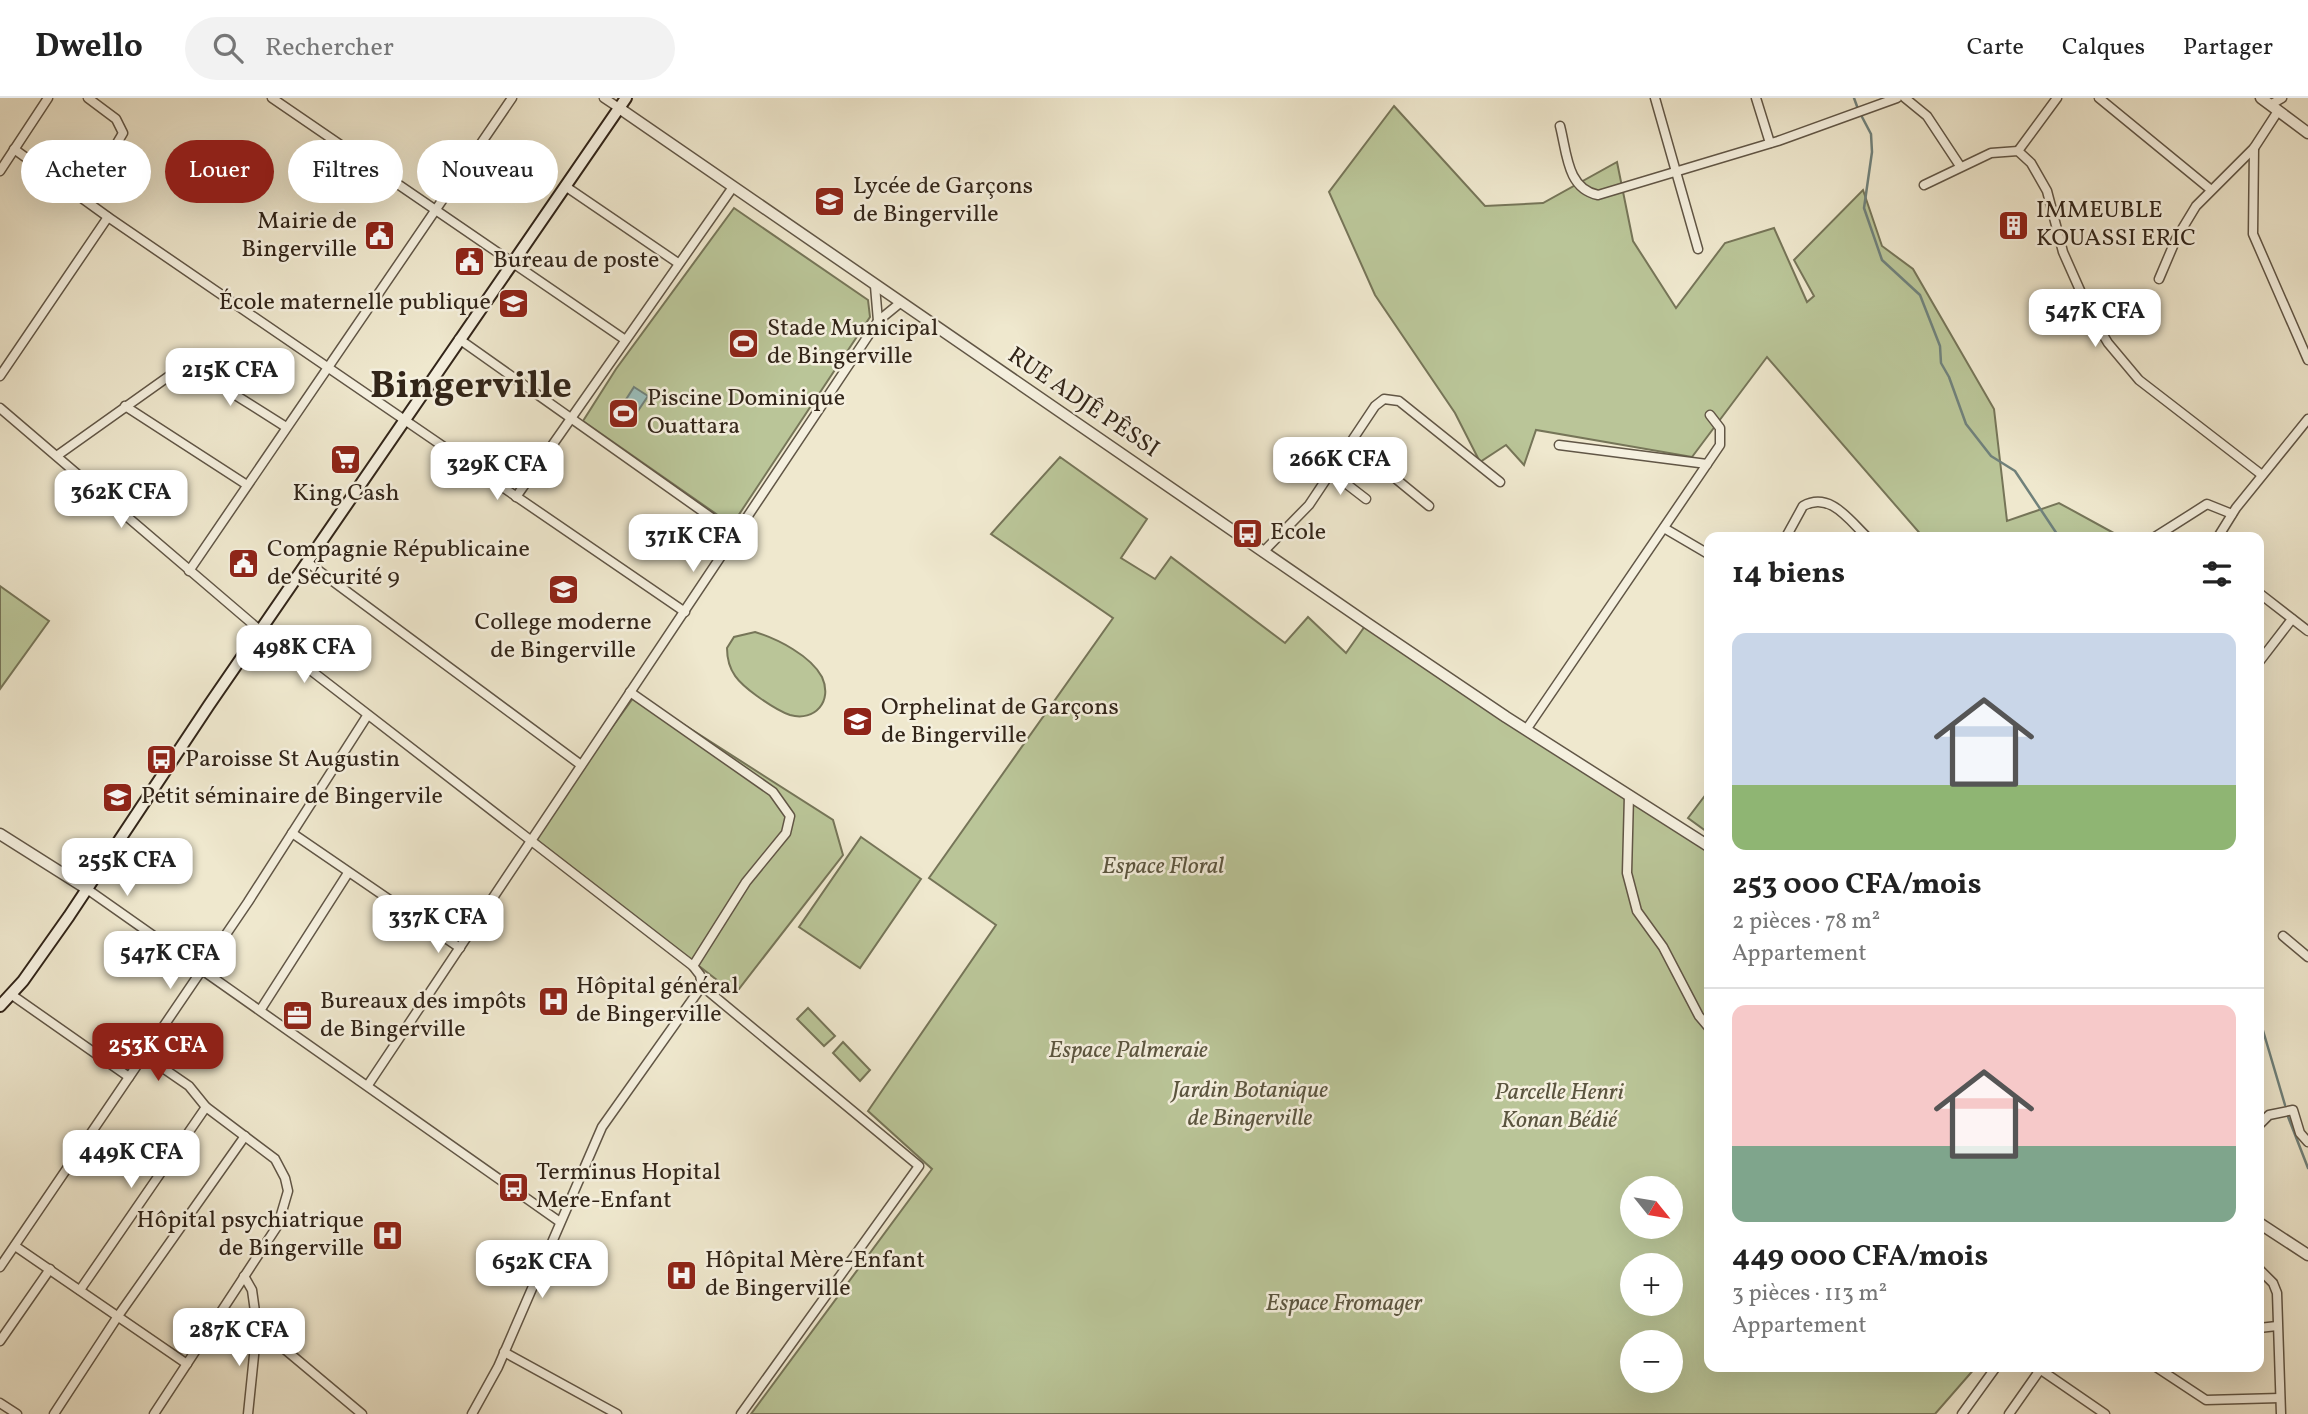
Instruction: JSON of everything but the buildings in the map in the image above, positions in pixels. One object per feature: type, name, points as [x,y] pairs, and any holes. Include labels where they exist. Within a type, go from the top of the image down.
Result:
[{"type":"main road","points":[[0,1006],[12,995],[87,889],[403,420],[626,98]]},
{"type":"street","points":[[0,170],[48,98]]},
{"type":"street","points":[[88,98],[116,119],[122,133],[118,140]]},
{"type":"street","points":[[272,98],[624,339]]},
{"type":"street","points":[[189,571],[512,98]]},
{"type":"street","points":[[604,98],[619,108]]},
{"type":"street","points":[[1655,98],[1698,249]]},
{"type":"street","points":[[1756,98],[1770,143]]},
{"type":"street","points":[[1560,126],[1574,180],[1586,193],[1606,194],[1676,170],[1770,143],[1896,98]]},
{"type":"street","points":[[1905,98],[1927,116],[1960,166]]},
{"type":"street","points":[[2018,151],[2057,98]]},
{"type":"street","points":[[2099,98],[2210,189]]},
{"type":"street","points":[[2261,98],[2308,133]]},
{"type":"street","points":[[2159,279],[2186,221],[2210,189],[2254,148],[2282,98]]},
{"type":"street","name":"RUE ADJÊ PÊSSI","points":[[619,108],[1526,730],[1704,843]]},
{"type":"street","points":[[2254,148],[2253,234],[2308,360]]},
{"type":"street","points":[[14,149],[21,154]]},
{"type":"street","points":[[1924,185],[1991,153],[2018,151],[2031,163],[2047,191],[2063,252],[2091,315],[2108,343],[2139,380],[2262,475]]},
{"type":"street","points":[[565,186],[678,264]]},
{"type":"street","points":[[516,498],[624,339],[733,187]]},
{"type":"street","points":[[89,203],[685,612]]},
{"type":"street","points":[[0,376],[108,217]]},
{"type":"street","points":[[875,286],[878,321]]},
{"type":"street","points":[[368,1085],[878,321],[900,303]]},
{"type":"street","points":[[459,339],[736,535]]},
{"type":"street","points":[[58,455],[186,364],[286,427]]},
{"type":"street","points":[[1263,551],[1309,505],[1375,406],[1391,398],[1500,482]]},
{"type":"street","points":[[125,406],[247,485]]},
{"type":"street","points":[[0,408],[261,631],[367,716],[693,966],[700,975],[702,986],[919,1166],[741,1414]]},
{"type":"street","points":[[1526,730],[1707,464],[1722,436],[1710,415]]},
{"type":"street","points":[[2221,532],[2262,475],[2308,419]]},
{"type":"street","points":[[1351,442],[1429,506]]},
{"type":"street","points":[[1559,445],[1707,464]]},
{"type":"street","points":[[1331,472],[1366,499]]},
{"type":"street","points":[[1789,532],[1803,506],[1822,501],[1831,504],[1862,532]]},
{"type":"street","points":[[2163,532],[2207,504],[2232,514]]},
{"type":"street","points":[[1664,528],[1704,551]]},
{"type":"street","points":[[307,562],[581,765]]},
{"type":"street","points":[[2264,597],[2308,631]]},
{"type":"street","points":[[2264,655],[2292,619]]},
{"type":"street","points":[[630,692],[773,792],[790,816],[786,833],[746,882],[693,966]]},
{"type":"street","points":[[0,1267],[203,968],[367,716]]},
{"type":"street","points":[[1629,796],[1627,873],[1637,911],[1663,947],[1704,1022]]},
{"type":"street","points":[[292,833],[460,948]]},
{"type":"street","points":[[0,834],[203,968],[560,1222]]},
{"type":"street","points":[[261,1009],[348,873]]},
{"type":"street","points":[[2283,936],[2308,957]]},
{"type":"street","points":[[472,1414],[505,1352],[603,1127],[702,986]]},
{"type":"street","points":[[12,995],[129,1077]]},
{"type":"street","points":[[144,1055],[189,1086],[205,1107],[275,1159],[285,1178],[288,1191],[278,1225],[154,1414]]},
{"type":"street","points":[[80,1290],[205,1107]]},
{"type":"street","points":[[2264,1120],[2269,1115],[2293,1111],[2300,1133],[2308,1142]]},
{"type":"street","points":[[54,1414],[118,1316],[245,1136]]},
{"type":"street","points":[[2264,1226],[2308,1255]]},
{"type":"street","points":[[15,1246],[187,1364]]},
{"type":"street","points":[[0,1342],[50,1269]]},
{"type":"street","points":[[2264,1274],[2273,1283],[2277,1293],[2281,1414]]},
{"type":"street","points":[[244,1276],[252,1290],[257,1326],[248,1414]]},
{"type":"street","points":[[257,1326],[362,1414]]},
{"type":"street","points":[[2264,1327],[2277,1326]]},
{"type":"street","points":[[505,1352],[617,1414]]},
{"type":"street","points":[[1974,1414],[1963,1411],[1992,1372]]},
{"type":"street","points":[[2009,1414],[2038,1372]]},
{"type":"street","points":[[2047,1372],[2105,1414]]},
{"type":"street","points":[[2164,1372],[2206,1400],[2280,1398]]},
{"type":"street","points":[[0,1403],[17,1414]]},
{"type":"green space","points":[[1394,106],[1485,206],[1543,203],[1617,162],[1633,241],[1676,308],[1725,243],[1774,228],[1807,302],[1814,296],[1794,260],[1863,190],[1882,246],[1913,269],[1994,409],[2007,521],[2059,503],[2112,532],[1919,532],[1767,357],[1692,457],[1536,430],[1524,465],[1506,445],[1480,462],[1455,413],[1375,295],[1329,192]]},
{"type":"green space","name":"Stade Municipal de Bingerville","points":[[734,208],[868,300],[870,317],[732,525],[583,421],[616,369]]},
{"type":"green space","name":"Jardin Botanique de Bingerville","points":[[1060,457],[1147,519],[1121,558],[1155,579],[1171,557],[1285,643],[1308,617],[1346,653],[1365,626],[1524,726],[1704,848],[1704,1372],[1972,1372],[1935,1414],[751,1414],[932,1169],[868,1111],[996,925],[929,878],[1113,618],[991,534]]},
{"type":"green space","points":[[0,586],[49,621],[0,689]]},
{"type":"green space","points":[[755,632],[793,649],[817,669],[825,686],[820,708],[807,715],[790,715],[769,704],[735,676],[729,664],[727,648],[734,637]]},
{"type":"green space","points":[[636,694],[833,820],[843,855],[735,994],[533,837]]},
{"type":"green space","points":[[1704,797],[1704,830],[1688,818]]},
{"type":"green space","points":[[861,837],[921,879],[860,968],[799,927]]},
{"type":"green space","points":[[808,1008],[835,1036],[824,1046],[797,1019]]},
{"type":"green space","points":[[843,1042],[870,1070],[860,1081],[833,1053]]},
{"type":"water","points":[[634,387],[648,396],[629,424],[616,415]]},
{"type":"waterway","points":[[1854,98],[1858,109]]},
{"type":"waterway","points":[[1861,115],[1871,134],[1872,152],[1864,208],[1882,260],[1920,295],[1940,346],[1941,363],[1966,424],[1991,456],[2015,471],[2056,532]]},
{"type":"waterway","points":[[2264,1034],[2285,1105]]},
{"type":"waterway","points":[[2287,1114],[2308,1168]]},
{"type":"place","name":"Lycée de Garçons de Bingerville","points":[[830,201]]},
{"type":"place","name":"IMMEUBLE KOUASSI ERIC","points":[[2013,225]]},
{"type":"place","name":"Mairie de Bingerville","points":[[380,236]]},
{"type":"place","name":"Bureau de poste","points":[[470,261]]},
{"type":"place","name":"École maternelle publique","points":[[514,303]]},
{"type":"place","name":"Stade Municipal de Bingerville","points":[[744,343]]},
{"type":"place","name":"Piscine Dominique Ouattara","points":[[624,413]]},
{"type":"place","name":"King Cash","points":[[346,460]]},
{"type":"place","name":"Ecole","points":[[1247,533]]},
{"type":"place","name":"Compagnie Républicaine de Sécurité 9","points":[[244,564]]},
{"type":"place","name":"College moderne de Bingerville","points":[[563,589]]},
{"type":"place","name":"Orphelinat de Garçons de Bingerville","points":[[858,722]]},
{"type":"place","name":"Paroisse St Augustin","points":[[162,760]]},
{"type":"place","name":"Petit séminaire de Bingervile","points":[[118,797]]},
{"type":"place","name":"Hôpital général de Bingerville","points":[[553,1001]]},
{"type":"place","name":"Bureaux des impôts de Bingerville","points":[[297,1016]]},
{"type":"place","name":"Terminus Hopital Mere-Enfant","points":[[513,1187]]},
{"type":"place","name":"Hôpital psychiatrique de Bingerville","points":[[387,1235]]},
{"type":"place","name":"Hôpital Mère-Enfant de Bingerville","points":[[682,1275]]},
{"type":"district","name":"Bingerville","points":[[471,387]]},
{"type":"park label","name":"Espace Floral","points":[[1163,867]]},
{"type":"park label","name":"Espace Palmeraie","points":[[1128,1051]]},
{"type":"park label","name":"Parcelle Henri Konan Bédié","points":[[1559,1107]]},
{"type":"park label","name":"Espace Fromager","points":[[1344,1304]]}]
